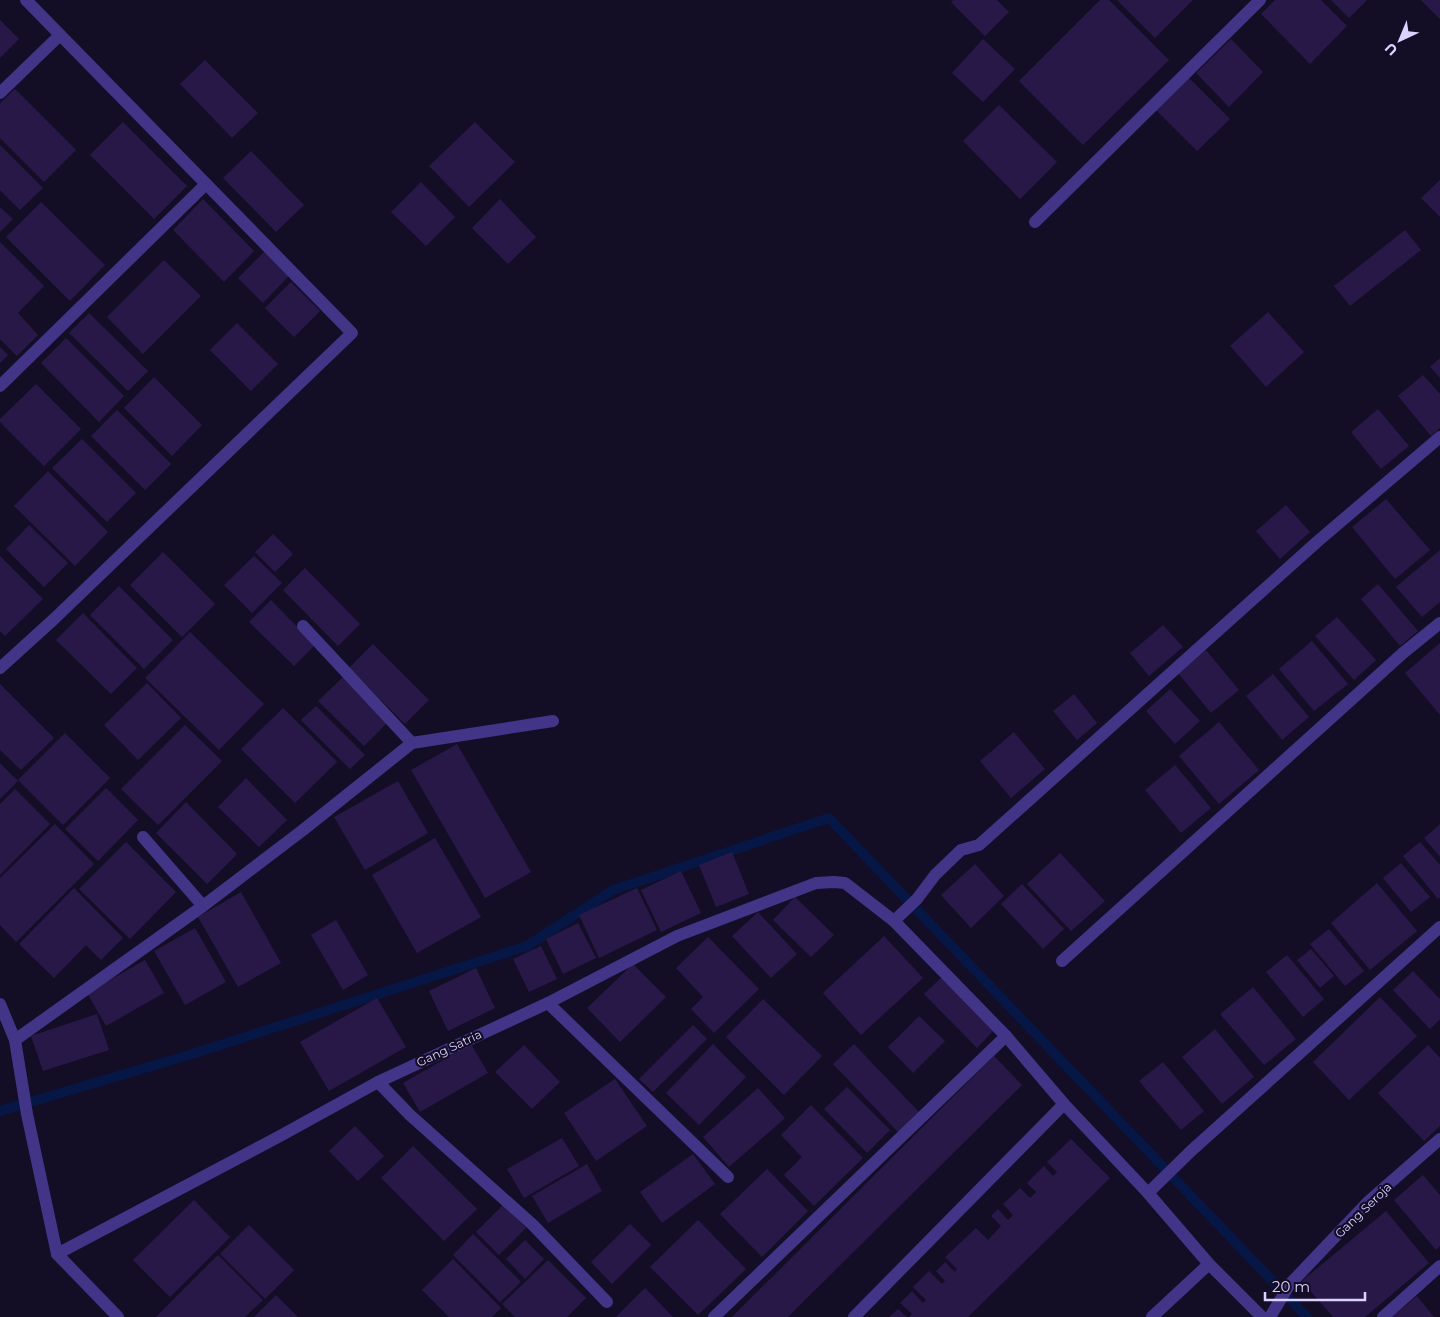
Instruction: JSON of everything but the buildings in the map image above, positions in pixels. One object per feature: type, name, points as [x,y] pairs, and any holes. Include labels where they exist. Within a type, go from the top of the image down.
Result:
[{"type":"street","points":[[0,668],[75,599],[352,332],[26,0]]},
{"type":"street","points":[[1035,222],[1260,0]]},
{"type":"street","points":[[0,93],[60,35]]},
{"type":"street","points":[[0,386],[206,184]]},
{"type":"street","points":[[1262,1317],[1209,1264],[1151,1189],[1064,1104],[1006,1036],[898,918],[917,899],[935,875],[961,850],[979,845],[1318,541],[1440,437]]},
{"type":"street","points":[[1062,961],[1404,653],[1440,623]]},
{"type":"street","points":[[302,626],[412,743]]},
{"type":"street","points":[[14,1040],[202,906],[303,830],[412,743],[553,721]]},
{"type":"street","points":[[143,837],[202,906]]},
{"type":"street","name":"Gang Satria","points":[[57,1254],[378,1082],[548,1003],[677,936],[816,884],[834,882],[845,883],[898,918]]},
{"type":"street","points":[[1151,1189],[1440,927]]},
{"type":"street","points":[[548,1003],[728,1178]]},
{"type":"street","points":[[0,1004],[14,1040],[27,1114],[57,1254],[118,1317]]},
{"type":"street","points":[[714,1317],[1006,1036]]},
{"type":"street","points":[[378,1082],[410,1115],[533,1225],[607,1302]]},
{"type":"street","points":[[854,1317],[1064,1104]]},
{"type":"street","name":"Gang Seroja","points":[[1272,1313],[1290,1284],[1369,1201],[1440,1139]]},
{"type":"street","points":[[1152,1317],[1209,1264]]},
{"type":"street","points":[[1383,1317],[1440,1266]]},
{"type":"waterway","points":[[0,1111],[189,1055],[527,946],[613,890],[829,818],[1307,1317]]}]
